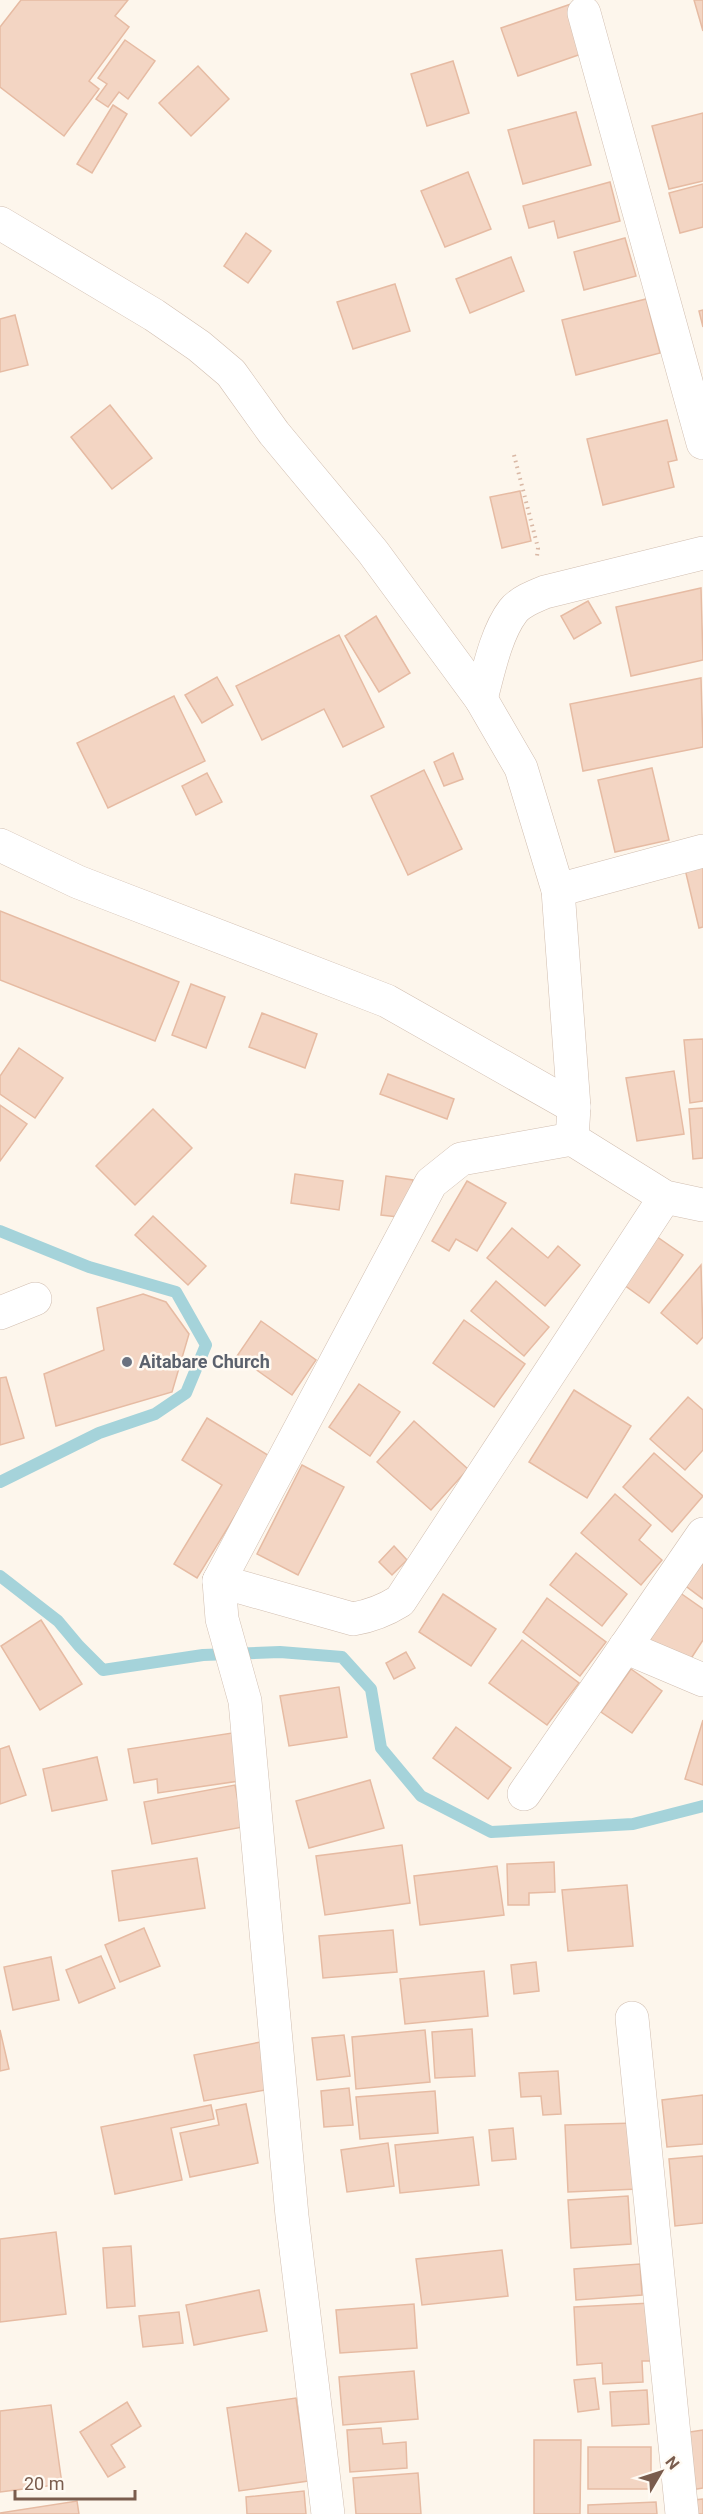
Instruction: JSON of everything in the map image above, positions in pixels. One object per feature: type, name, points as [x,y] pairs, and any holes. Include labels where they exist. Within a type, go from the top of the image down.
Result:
[{"type":"street","points":[[584,13],[703,443]]},
{"type":"street","points":[[0,223],[153,315],[199,346],[231,373],[274,433],[373,552],[481,699],[521,768],[558,890],[574,1107],[572,1139]]},
{"type":"street","points":[[481,699],[495,649],[513,610],[545,592],[703,553]]},
{"type":"street","points":[[0,845],[78,882],[387,1001],[574,1107]]},
{"type":"street","points":[[558,890],[703,851]]},
{"type":"street","points":[[328,2514],[292,2216],[245,1701],[222,1619],[219,1581],[431,1183],[461,1159],[572,1139],[665,1197],[703,1205]]},
{"type":"street","points":[[219,1581],[353,1619],[369,1617],[400,1601],[665,1197]]},
{"type":"street","points":[[0,1313],[35,1299]]},
{"type":"street","points":[[524,1794],[703,1533]]},
{"type":"street","points":[[625,1647],[703,1680]]},
{"type":"street","points":[[632,2019],[682,2514]]},
{"type":"path","points":[[514,455],[538,548],[530,599]]},
{"type":"building","points":[[21,0],[128,0],[115,16],[129,27],[89,81],[99,89],[64,136],[0,87],[0,27]]},
{"type":"building","points":[[694,0],[703,0],[703,31]]},
{"type":"building","points":[[571,4],[587,52],[518,76],[501,28]]},
{"type":"building","points":[[125,40],[155,61],[128,99],[119,92],[108,107],[96,99],[107,84],[98,78]]},
{"type":"building","points":[[453,61],[469,113],[427,126],[411,74]]},
{"type":"building","points":[[198,66],[229,99],[191,136],[159,103]]},
{"type":"building","points":[[113,105],[127,114],[92,173],[77,164]]},
{"type":"building","points":[[576,112],[591,165],[523,184],[508,130]]},
{"type":"building","points":[[703,113],[703,181],[669,189],[652,126]]},
{"type":"building","points":[[468,172],[491,229],[445,247],[421,191]]},
{"type":"building","points":[[610,182],[620,221],[558,238],[554,221],[529,228],[523,206]]},
{"type":"building","points":[[703,184],[703,227],[680,233],[669,193]]},
{"type":"building","points":[[246,233],[271,251],[248,283],[224,266]]},
{"type":"building","points":[[625,238],[636,276],[584,290],[574,252]]},
{"type":"building","points":[[511,257],[524,291],[470,313],[456,279]]},
{"type":"building","points":[[395,284],[410,331],[353,349],[337,302]]},
{"type":"building","points":[[646,299],[660,353],[576,375],[562,320]]},
{"type":"building","points":[[703,310],[703,327],[699,311]]},
{"type":"building","points":[[15,315],[28,365],[0,372],[0,319]]},
{"type":"building","points":[[110,405],[152,458],[112,489],[71,437]]},
{"type":"building","points":[[667,420],[677,460],[668,462],[674,487],[603,505],[587,439]]},
{"type":"building","points":[[520,491],[531,541],[502,548],[490,497]]},
{"type":"building","points":[[701,588],[703,660],[631,676],[616,607]]},
{"type":"building","points":[[588,601],[601,623],[574,639],[561,616]]},
{"type":"building","points":[[376,616],[410,673],[379,692],[345,636]]},
{"type":"building","points":[[339,635],[384,727],[343,747],[324,709],[262,740],[236,686]]},
{"type":"building","points":[[217,677],[233,705],[202,723],[185,695]]},
{"type":"building","points":[[701,678],[703,747],[583,771],[570,704]]},
{"type":"building","points":[[174,696],[205,761],[108,808],[77,743]]},
{"type":"building","points":[[453,753],[463,779],[444,786],[434,762]]},
{"type":"building","points":[[652,768],[669,840],[615,852],[598,780]]},
{"type":"building","points":[[424,770],[462,849],[408,875],[371,796]]},
{"type":"building","points":[[207,773],[222,802],[196,815],[182,786]]},
{"type":"building","points":[[703,865],[703,927],[699,928],[685,869]]},
{"type":"building","points":[[0,911],[179,982],[155,1041],[0,980]]},
{"type":"building","points":[[191,984],[225,997],[206,1048],[172,1035]]},
{"type":"building","points":[[262,1013],[317,1034],[305,1068],[249,1047]]},
{"type":"building","points":[[703,1039],[703,1101],[690,1103],[684,1040]]},
{"type":"building","points":[[19,1048],[63,1078],[35,1118],[0,1094],[0,1076]]},
{"type":"building","points":[[674,1071],[684,1134],[637,1141],[626,1078]]},
{"type":"building","points":[[388,1074],[454,1099],[447,1119],[380,1094]]},
{"type":"building","points":[[0,1105],[27,1124],[0,1161]]},
{"type":"building","points":[[703,1108],[703,1158],[693,1159],[689,1109]]},
{"type":"building","points":[[153,1109],[192,1148],[135,1205],[96,1166]]},
{"type":"building","points":[[295,1174],[343,1181],[339,1210],[291,1203]]},
{"type":"building","points":[[386,1176],[413,1180],[407,1218],[381,1215]]},
{"type":"building","points":[[467,1181],[506,1203],[477,1251],[456,1239],[449,1251],[432,1241]]},
{"type":"building","points":[[153,1216],[206,1266],[188,1285],[135,1235]]},
{"type":"building","points":[[512,1228],[548,1258],[558,1246],[580,1265],[545,1306],[487,1258]]},
{"type":"building","points":[[653,1234],[683,1255],[649,1303],[620,1282]]},
{"type":"building","points":[[701,1265],[703,1337],[697,1344],[661,1313]]},
{"type":"building","points":[[496,1281],[549,1327],[524,1356],[471,1311]]},
{"type":"building","name":"Aitabare Church","points":[[143,1294],[166,1302],[189,1334],[172,1392],[56,1426],[44,1374],[104,1350],[97,1308]]},
{"type":"building","points":[[464,1320],[525,1364],[494,1407],[433,1363]]},
{"type":"building","points":[[261,1321],[316,1360],[292,1395],[237,1356]]},
{"type":"building","points":[[6,1377],[24,1438],[0,1445],[0,1378]]},
{"type":"building","points":[[359,1384],[400,1412],[370,1456],[329,1427]]},
{"type":"building","points":[[574,1390],[631,1426],[587,1498],[529,1462]]},
{"type":"building","points":[[688,1397],[703,1410],[703,1450],[685,1470],[650,1439]]},
{"type":"building","points":[[207,1418],[271,1457],[197,1578],[174,1564],[222,1485],[182,1460]]},
{"type":"building","points":[[414,1421],[468,1469],[431,1510],[377,1462]]},
{"type":"building","points":[[654,1453],[703,1496],[672,1532],[623,1487]]},
{"type":"building","points":[[302,1465],[344,1487],[298,1575],[257,1554]]},
{"type":"building","points":[[615,1494],[651,1525],[639,1540],[662,1560],[641,1585],[581,1533]]},
{"type":"building","points":[[394,1546],[407,1560],[392,1575],[379,1562]]},
{"type":"building","points":[[576,1553],[627,1594],[602,1626],[550,1585]]},
{"type":"building","points":[[700,1563],[703,1565],[703,1599],[683,1584]]},
{"type":"building","points":[[676,1590],[703,1609],[703,1640],[683,1671],[641,1643]]},
{"type":"building","points":[[443,1594],[496,1629],[471,1666],[419,1632]]},
{"type":"building","points":[[547,1598],[606,1642],[580,1676],[523,1632]]},
{"type":"building","points":[[41,1620],[82,1684],[40,1710],[1,1646]]},
{"type":"building","points":[[522,1640],[579,1683],[547,1725],[489,1683]]},
{"type":"building","points":[[406,1652],[415,1668],[394,1679],[386,1663]]},
{"type":"building","points":[[631,1669],[662,1691],[632,1733],[601,1712]]},
{"type":"building","points":[[339,1687],[347,1737],[289,1746],[280,1696]]},
{"type":"building","points":[[703,1720],[703,1785],[685,1779]]},
{"type":"building","points":[[456,1727],[511,1768],[488,1799],[433,1758]]},
{"type":"building","points":[[232,1733],[239,1781],[158,1793],[157,1779],[134,1783],[128,1749]]},
{"type":"building","points":[[9,1746],[26,1795],[0,1804],[0,1749]]},
{"type":"building","points":[[97,1757],[107,1800],[52,1811],[43,1769]]},
{"type":"building","points":[[370,1780],[384,1828],[309,1848],[296,1801]]},
{"type":"building","points":[[235,1785],[243,1827],[152,1844],[144,1802]]},
{"type":"building","points":[[402,1845],[410,1903],[325,1915],[316,1856]]},
{"type":"building","points":[[197,1858],[205,1908],[119,1921],[112,1871]]},
{"type":"building","points":[[554,1862],[555,1892],[529,1893],[529,1905],[508,1905],[507,1864]]},
{"type":"building","points":[[497,1866],[504,1915],[420,1925],[414,1876]]},
{"type":"building","points":[[627,1885],[633,1946],[568,1951],[562,1890]]},
{"type":"building","points":[[144,1928],[160,1966],[120,1982],[105,1945]]},
{"type":"building","points":[[393,1930],[397,1972],[323,1978],[319,1936]]},
{"type":"building","points":[[101,1956],[115,1988],[79,2003],[66,1970]]},
{"type":"building","points":[[51,1957],[59,2000],[13,2010],[4,1967]]},
{"type":"building","points":[[536,1962],[539,1991],[514,1994],[511,1965]]},
{"type":"building","points":[[484,1971],[488,2016],[405,2024],[400,1979]]},
{"type":"building","points":[[472,2029],[475,2076],[435,2078],[432,2032]]},
{"type":"building","points":[[0,2030],[9,2069],[0,2071]]},
{"type":"building","points":[[425,2030],[430,2082],[356,2089],[352,2037]]},
{"type":"building","points":[[344,2035],[350,2076],[317,2080],[312,2038]]},
{"type":"building","points":[[261,2042],[271,2089],[204,2101],[194,2055]]},
{"type":"building","points":[[558,2071],[561,2114],[543,2115],[541,2096],[521,2097],[519,2073]]},
{"type":"building","points":[[349,2088],[353,2125],[324,2127],[321,2091]]},
{"type":"building","points":[[435,2091],[438,2133],[360,2139],[356,2097]]},
{"type":"building","points":[[703,2095],[703,2144],[667,2147],[662,2100]]},
{"type":"building","points":[[246,2104],[258,2163],[190,2177],[180,2133],[219,2125],[216,2110]]},
{"type":"building","points":[[211,2105],[214,2119],[171,2128],[182,2180],[115,2194],[101,2127]]},
{"type":"building","points":[[635,2123],[638,2189],[568,2192],[565,2125]]},
{"type":"building","points":[[513,2128],[516,2159],[492,2161],[489,2130]]},
{"type":"building","points":[[473,2137],[479,2185],[400,2193],[395,2145]]},
{"type":"building","points":[[388,2143],[394,2186],[347,2192],[341,2150]]},
{"type":"building","points":[[703,2156],[703,2223],[675,2226],[669,2159]]},
{"type":"building","points":[[628,2196],[631,2244],[571,2248],[568,2200]]},
{"type":"building","points":[[56,2232],[66,2314],[0,2322],[0,2239]]},
{"type":"building","points":[[131,2246],[135,2306],[107,2308],[103,2248]]},
{"type":"building","points":[[502,2250],[508,2296],[422,2305],[416,2259]]},
{"type":"building","points":[[640,2264],[642,2295],[576,2300],[574,2269]]},
{"type":"building","points":[[259,2290],[267,2331],[194,2345],[186,2305]]},
{"type":"building","points":[[651,2303],[654,2361],[642,2361],[643,2382],[603,2384],[602,2363],[577,2365],[574,2307]]},
{"type":"building","points":[[414,2304],[417,2348],[340,2353],[336,2310]]},
{"type":"building","points":[[179,2312],[183,2343],[143,2347],[139,2316]]},
{"type":"building","points":[[414,2371],[418,2419],[343,2425],[339,2377]]},
{"type":"building","points":[[595,2378],[599,2409],[578,2412],[574,2380]]},
{"type":"building","points":[[647,2390],[649,2424],[612,2426],[610,2392]]},
{"type":"building","points":[[296,2398],[308,2481],[239,2491],[227,2408]]},
{"type":"building","points":[[127,2402],[141,2426],[111,2445],[125,2467],[108,2477],[80,2432]]},
{"type":"building","points":[[51,2405],[62,2484],[0,2492],[0,2411]]},
{"type":"building","points":[[381,2428],[383,2444],[406,2442],[407,2468],[350,2472],[347,2430]]},
{"type":"building","points":[[703,2430],[703,2488],[686,2491],[677,2434]]},
{"type":"building","points":[[534,2440],[581,2440],[580,2514],[534,2514]]},
{"type":"building","points":[[588,2447],[651,2447],[651,2489],[588,2489]]},
{"type":"building","points":[[418,2473],[421,2514],[356,2514],[353,2478]]},
{"type":"building","points":[[304,2491],[306,2514],[247,2514],[246,2497]]},
{"type":"building","points":[[703,2499],[703,2514],[687,2514],[685,2501]]},
{"type":"building","points":[[77,2501],[79,2514],[0,2514],[0,2513]]},
{"type":"building","points":[[656,2502],[657,2514],[588,2514],[588,2505]]},
{"type":"waterway","points":[[0,1231],[89,1267],[176,1292],[206,1345],[186,1393],[155,1414],[99,1433],[0,1482]]},
{"type":"waterway","points":[[0,1576],[58,1621],[103,1670],[203,1655],[280,1652],[342,1657],[371,1689],[381,1748],[421,1796],[491,1832],[633,1824],[703,1806]]},
{"type":"place","name":"Aitabare Church","points":[[127,1362]]}]
